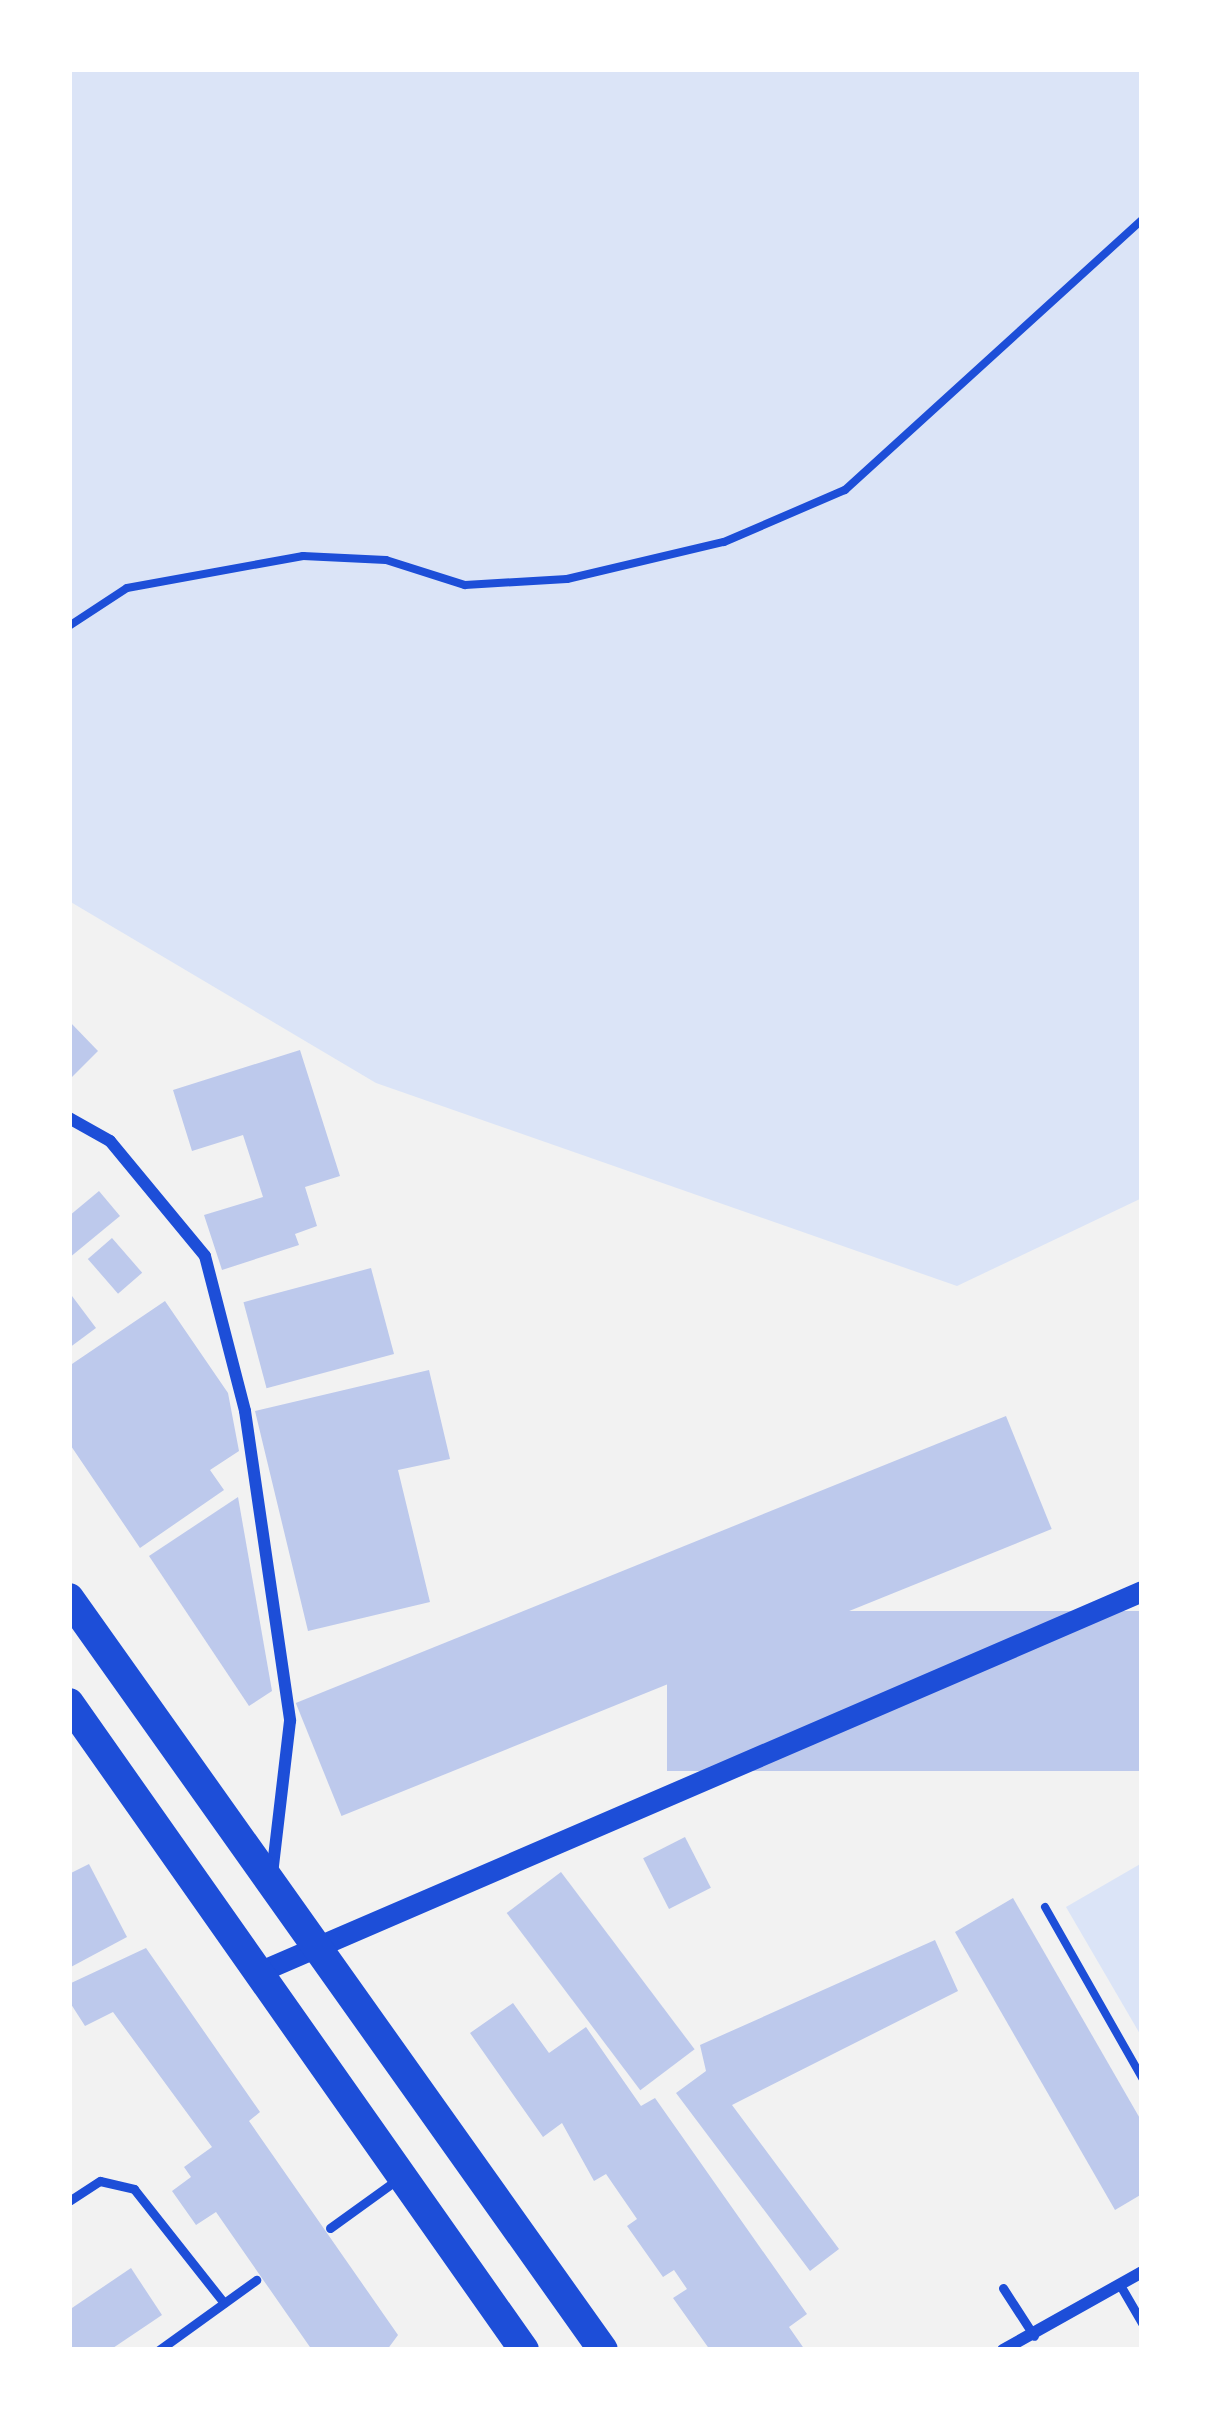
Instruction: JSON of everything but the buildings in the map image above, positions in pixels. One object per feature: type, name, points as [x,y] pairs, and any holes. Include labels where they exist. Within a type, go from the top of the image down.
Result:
[{"type":"main road","points":[[69,1598],[602,2350]]},
{"type":"main road","points":[[69,1703],[524,2350]]},
{"type":"street","points":[[69,1118],[110,1142],[205,1256],[245,1411],[290,1721],[272,1881]]},
{"type":"street","points":[[261,1971],[1142,1592]]},
{"type":"street","points":[[1004,2350],[1142,2272]]},
{"type":"lane","points":[[329,2228],[403,2175]]},
{"type":"lane","points":[[69,2201],[100,2181],[134,2189],[224,2303]]},
{"type":"lane","points":[[159,2350],[256,2280]]},
{"type":"lane","points":[[1120,2285],[1142,2323]]},
{"type":"lane","points":[[1003,2288],[1034,2336]]},
{"type":"path","points":[[69,626],[127,588],[303,556],[386,560],[465,585],[567,579],[724,542],[845,490],[1142,220]]},
{"type":"path","points":[[1045,1907],[1138,2063],[1142,2078]]},
{"type":"shaded area","points":[[69,69],[1142,69],[1142,1198],[957,1286],[376,1083],[69,901]]},
{"type":"shaded area","points":[[1142,1863],[1142,2033],[1140,2034],[1066,1907]]}]
